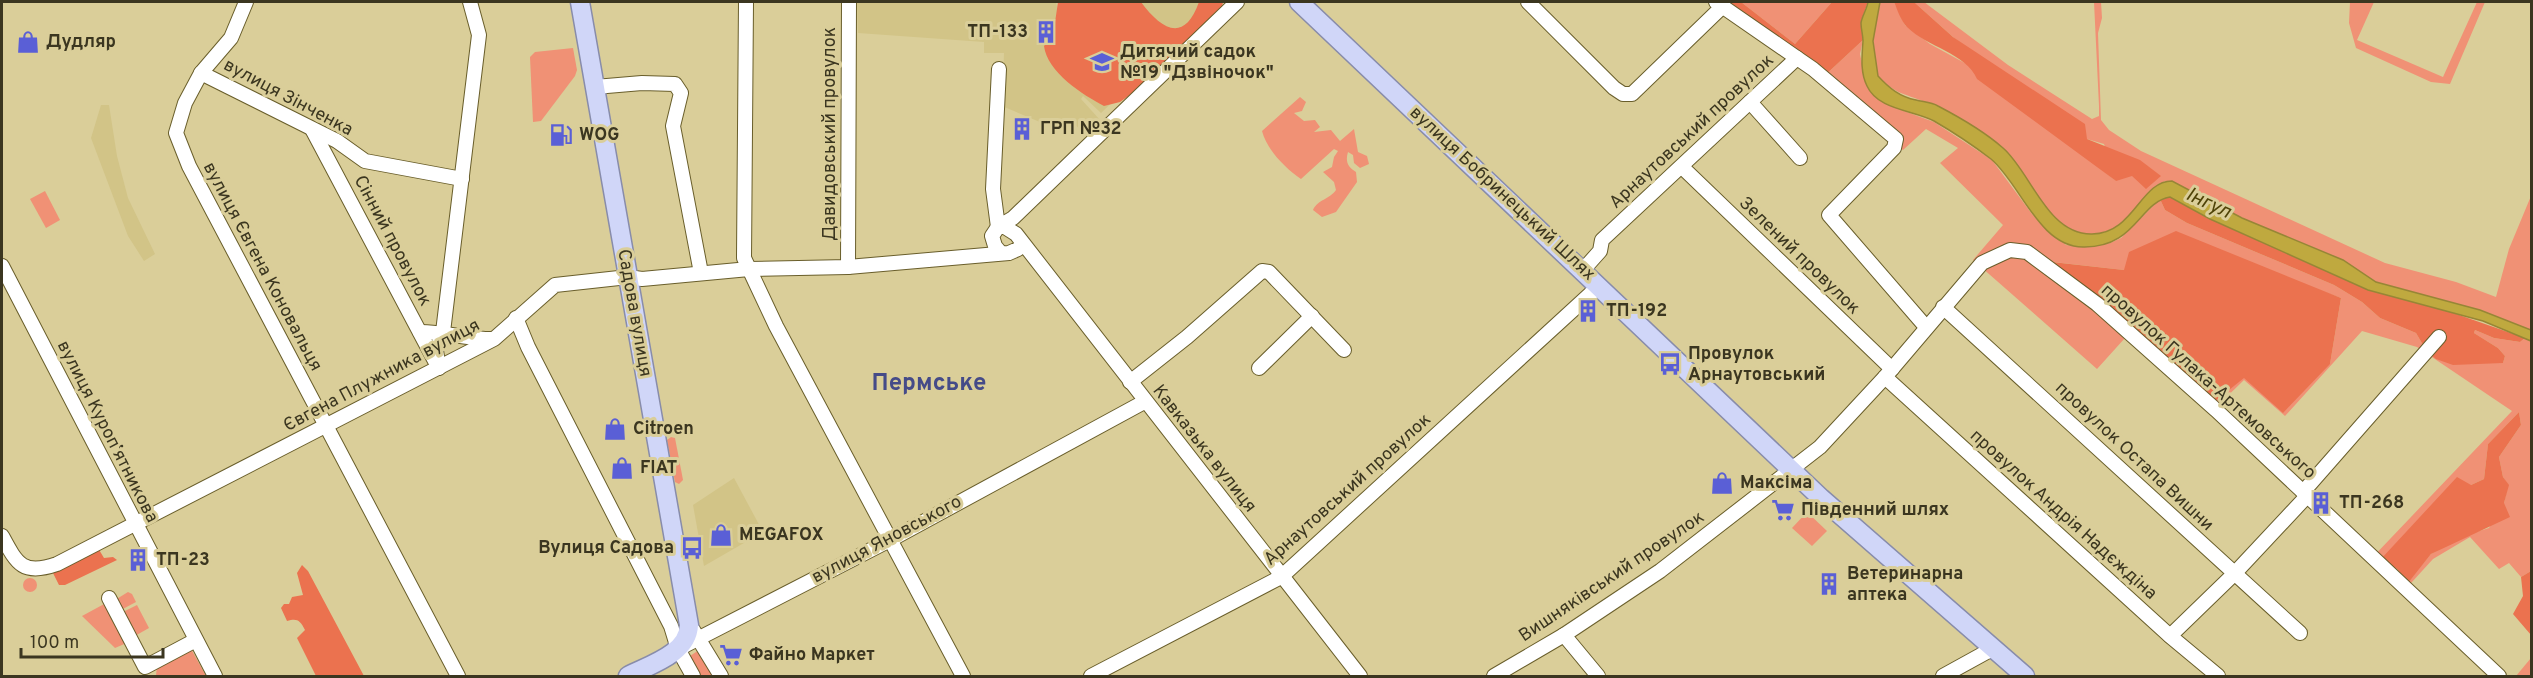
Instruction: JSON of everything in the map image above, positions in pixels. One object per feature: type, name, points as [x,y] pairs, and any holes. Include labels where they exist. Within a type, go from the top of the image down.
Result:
[{"type":"main road","name":"Садова вулиця","points":[[579,2],[694,631]]},
{"type":"main road","name":"вулиця Бобринецький Шлях","points":[[1299,2],[1876,549],[2025,676]]},
{"type":"main road","points":[[628,676],[678,649],[694,631]]},
{"type":"street","name":"вулиця Євгена Коновальця","points":[[246,2],[231,38],[201,73],[185,104],[176,133],[189,166],[458,676]]},
{"type":"street","points":[[439,368],[436,351],[443,332],[478,35],[470,2]]},
{"type":"street","points":[[746,2],[744,258],[776,326],[963,676]]},
{"type":"street","name":"Давидовський провулок","points":[[848,267],[849,2]]},
{"type":"street","points":[[998,227],[1013,225],[1237,2]]},
{"type":"street","points":[[1528,2],[1614,88],[1623,94],[1632,94],[1720,4],[1797,58]]},
{"type":"street","name":"Арнаутовський провулок","points":[[1583,270],[1600,251],[1602,240],[1797,58],[1814,69],[1896,139],[1894,148],[1829,215],[1926,327]]},
{"type":"street","points":[[999,69],[993,189],[998,227],[992,236],[992,242],[1000,252],[1014,252],[1022,244],[1013,225]]},
{"type":"street","name":"вулиця Зінченка","points":[[201,73],[337,141],[365,161],[462,179]]},
{"type":"street","points":[[595,87],[642,83],[675,84],[681,93],[674,126],[701,273]]},
{"type":"street","points":[[1750,102],[1800,158]]},
{"type":"street","name":"Сінний провулок","points":[[313,131],[439,368]]},
{"type":"street","name":"Зелений провулок","points":[[1682,167],[1888,373]]},
{"type":"street","name":"Кавказька вулиця","points":[[1022,244],[1360,676]]},
{"type":"street","name":"провулок Гулака-Артемовського","points":[[1982,263],[2010,250],[2027,252],[2055,270],[2216,410],[2499,676]]},
{"type":"street","name":"Євгена Плужника вулиця","points":[[2,536],[17,562],[29,569],[40,570],[134,526],[494,339],[555,285],[628,277],[642,279],[749,269],[848,267],[1000,252]]},
{"type":"street","name":"Вишняківський провулок","points":[[1494,676],[1564,635],[1660,571],[1820,447],[1888,373],[1982,263]]},
{"type":"street","name":"вулиця Куропʼятникова","points":[[2,266],[134,526],[194,641],[215,676]]},
{"type":"street","points":[[1130,382],[1187,337],[1262,271],[1269,272],[1344,350]]},
{"type":"street","name":"Арнаутовський провулок","points":[[1091,676],[1281,577],[1599,286]]},
{"type":"street","name":"провулок Остапа Вишни","points":[[1943,307],[2300,633]]},
{"type":"street","points":[[1259,368],[1312,316]]},
{"type":"street","points":[[516,318],[528,347],[671,626],[678,649],[693,676]]},
{"type":"street","points":[[420,332],[443,332],[475,339],[494,339]]},
{"type":"street","points":[[2170,636],[2234,574],[2439,337]]},
{"type":"street","name":"провулок Андрія Надєждіна","points":[[1888,373],[2170,636],[2218,676]]},
{"type":"street","name":"вулиця Яновського","points":[[694,631],[890,540],[1144,402]]},
{"type":"street","points":[[109,598],[145,667],[194,641]]},
{"type":"street","name":"Садова вулиця","points":[[694,631],[721,676]]},
{"type":"street","points":[[1564,635],[1598,676]]},
{"type":"street","points":[[1943,676],[1992,650]]},
{"type":"shaded area","points":[[857,2],[1056,2],[1060,20],[1095,2],[1218,2],[1101,113],[1083,96],[1081,99],[1101,121],[1086,136],[1069,118],[1059,130],[1002,106],[1004,53],[984,53],[984,42],[858,33]]},
{"type":"shaded area","name":"Дитячий садок №19 \"Дзвіночок\"","points":[[1058,2],[1141,2],[1164,25],[1179,28],[1186,24],[1193,15],[1199,2],[1223,2],[1222,7],[1212,19],[1134,92],[1120,102],[1104,106],[1067,82],[1047,56],[1044,46],[1053,36]]},
{"type":"shaded area","points":[[1719,2],[1741,2],[1795,44],[1832,2],[1868,2],[1861,21],[1863,40],[1821,79]]},
{"type":"shaded area","points":[[1741,2],[1832,2],[1795,44]]},
{"type":"shaded area","points":[[1880,2],[1894,2],[1905,25],[1930,44],[1972,67],[2116,181],[2104,144],[2087,139],[1953,37],[1914,2],[1924,2],[2008,65],[2092,119],[2099,116],[2094,2],[2101,2],[2102,18],[2098,33],[2101,120],[2109,130],[2141,151],[2385,263],[2456,282],[2496,297],[2509,249],[2531,196],[2531,330],[2480,310],[2376,282],[2343,260],[2242,218],[2165,181],[2147,196],[2124,221],[2105,232],[2093,234],[2078,232],[2064,225],[2042,202],[2004,149],[1978,131],[1932,105],[1895,90],[1878,76],[1873,41]]},
{"type":"shaded area","points":[[1894,2],[1914,2],[1953,37],[2085,124],[2087,139],[2140,160],[2161,176],[2146,189],[2132,176],[2116,181],[1977,79],[1972,70],[1955,56],[1915,34],[1903,22]]},
{"type":"shaded area","points":[[2350,2],[2374,2],[2357,40],[2443,77],[2477,2],[2485,2],[2450,84],[2431,82],[2356,48],[2349,23]]},
{"type":"shaded area","points":[[1863,40],[1860,54],[1867,87],[1896,108],[1934,122],[1992,160],[2032,214],[2066,245],[2084,247],[2110,243],[2121,238],[2160,199],[2165,210],[2187,223],[2334,285],[2362,302],[2380,318],[2416,333],[2426,350],[2478,362],[2503,363],[2505,356],[2498,348],[2474,333],[2475,330],[2494,338],[2520,342],[2525,338],[2531,341],[2531,571],[2521,577],[2509,563],[2499,569],[2470,537],[2433,559],[2401,594],[2370,560],[2512,411],[2417,347],[2362,331],[2285,416],[2244,380],[2210,413],[2125,338],[2097,369],[1973,260],[2003,225],[1940,163],[1958,148],[1926,129],[1903,150],[1821,79]],"holes":[[[2053,262],[2124,270],[2277,275],[2341,298],[2330,364],[2244,377],[2125,319]],[[2519,412],[2521,425],[2499,457],[2503,477],[2508,485],[2504,503],[2489,528],[2467,535],[2431,554],[2407,583],[2397,569],[2382,560],[2471,485],[2484,479],[2488,444]]]},
{"type":"shaded area","points":[[573,48],[577,70],[575,76],[541,121],[533,122],[530,57],[535,52]]},
{"type":"shaded area","points":[[1300,97],[1306,102],[1302,111],[1294,113],[1304,121],[1315,120],[1320,127],[1314,132],[1331,130],[1340,141],[1354,129],[1358,152],[1367,156],[1369,164],[1360,168],[1354,163],[1353,155],[1348,152],[1347,161],[1356,172],[1357,182],[1336,212],[1322,217],[1313,210],[1336,190],[1334,182],[1323,172],[1332,167],[1338,151],[1334,149],[1301,179],[1277,158],[1262,131]]},
{"type":"shaded area","points":[[101,105],[109,105],[117,156],[128,198],[155,254],[144,261],[128,236],[91,138]]},
{"type":"shaded area","points":[[45,191],[60,220],[46,228],[30,199]]},
{"type":"shaded area","points":[[2170,197],[2210,219],[2368,290],[2442,309],[2525,338],[2520,342],[2494,338],[2475,330],[2474,333],[2498,348],[2505,356],[2503,363],[2453,365],[2436,359],[2426,350],[2416,333],[2380,318],[2362,302],[2334,285],[2187,223],[2165,210],[2160,199]]},
{"type":"shaded area","points":[[2176,231],[2341,298],[2330,364],[2283,413],[2244,378],[2214,402],[2125,319],[2052,262],[2124,270],[2129,252]]},
{"type":"shaded area","points":[[2519,412],[2521,425],[2499,457],[2503,477],[2509,485],[2504,503],[2510,517],[2431,554],[2408,583],[2397,569],[2381,559],[2457,477],[2471,485],[2484,479],[2488,444]]},
{"type":"shaded area","points":[[671,437],[675,438],[683,480],[679,484],[675,482],[667,440]]},
{"type":"shaded area","points":[[734,478],[763,532],[704,566],[693,505]]},
{"type":"shaded area","points":[[1807,512],[1827,531],[1812,546],[1792,528]]},
{"type":"shaded area","points":[[98,548],[104,558],[113,557],[117,560],[65,585],[59,585],[53,573],[57,566]]},
{"type":"shaded area","points":[[302,565],[308,571],[364,676],[316,676],[297,638],[305,630],[298,621],[287,621],[281,608],[284,604],[289,604],[292,597],[303,595],[297,573]]},
{"type":"shaded area","points":[[2531,571],[2531,635],[2513,614],[2523,596],[2521,577]]},
{"type":"shaded area","points":[[30,578],[35,580],[37,585],[35,590],[30,592],[25,590],[23,585],[25,580]]},
{"type":"shaded area","points":[[128,592],[132,594],[136,602],[119,611],[115,600]]},
{"type":"shaded area","points":[[106,603],[129,642],[115,648],[82,616]]},
{"type":"shaded area","points":[[137,605],[149,628],[133,637],[121,613]]},
{"type":"shaded area","points":[[190,647],[206,676],[156,676],[157,665]]},
{"type":"shaded area","points":[[699,650],[715,676],[701,676],[690,656]]},
{"type":"shaded area","points":[[2531,658],[2531,676],[2516,676]]},
{"type":"water","name":"Інгул","points":[[1868,2],[1880,2],[1873,41],[1878,76],[1900,94],[1938,106],[1996,142],[2013,159],[2051,214],[2076,232],[2092,234],[2106,232],[2118,226],[2152,189],[2161,183],[2172,181],[2242,218],[2343,260],[2376,282],[2480,310],[2531,330],[2531,341],[2483,321],[2368,290],[2210,219],[2170,197],[2151,207],[2126,233],[2101,245],[2083,247],[2068,244],[2054,237],[2031,212],[1991,159],[1934,121],[1887,105],[1872,94],[1863,75],[1862,64],[1861,23]]},
{"type":"place","name":"ТП-133","points":[[1046,32]]},
{"type":"place","name":"Дудляр","points":[[28,42]]},
{"type":"place","name":"Дитячий садок №19 \"Дзвіночок\"","points":[[1102,62]]},
{"type":"place","name":"ГРП №32","points":[[1022,129]]},
{"type":"place","name":"WOG","points":[[561,135]]},
{"type":"place","name":"ТП-192","points":[[1588,311]]},
{"type":"place","name":"Провулок Арнаутовський","points":[[1670,364]]},
{"type":"place","name":"Citroen","points":[[615,429]]},
{"type":"place","name":"FIAT","points":[[622,468]]},
{"type":"place","name":"Максіма","points":[[1722,483]]},
{"type":"place","name":"ТП-268","points":[[2321,503]]},
{"type":"place","name":"Південний шлях","points":[[1783,510]]},
{"type":"place","name":"MEGAFOX","points":[[721,535]]},
{"type":"place","name":"Вулиця Садова","points":[[692,548]]},
{"type":"place","name":"ТП-23","points":[[138,560]]},
{"type":"place","name":"Ветеринарна аптека","points":[[1829,584]]},
{"type":"place","name":"Файно Маркет","points":[[731,655]]},
{"type":"district","name":"Пермське","points":[[929,384]]}]
